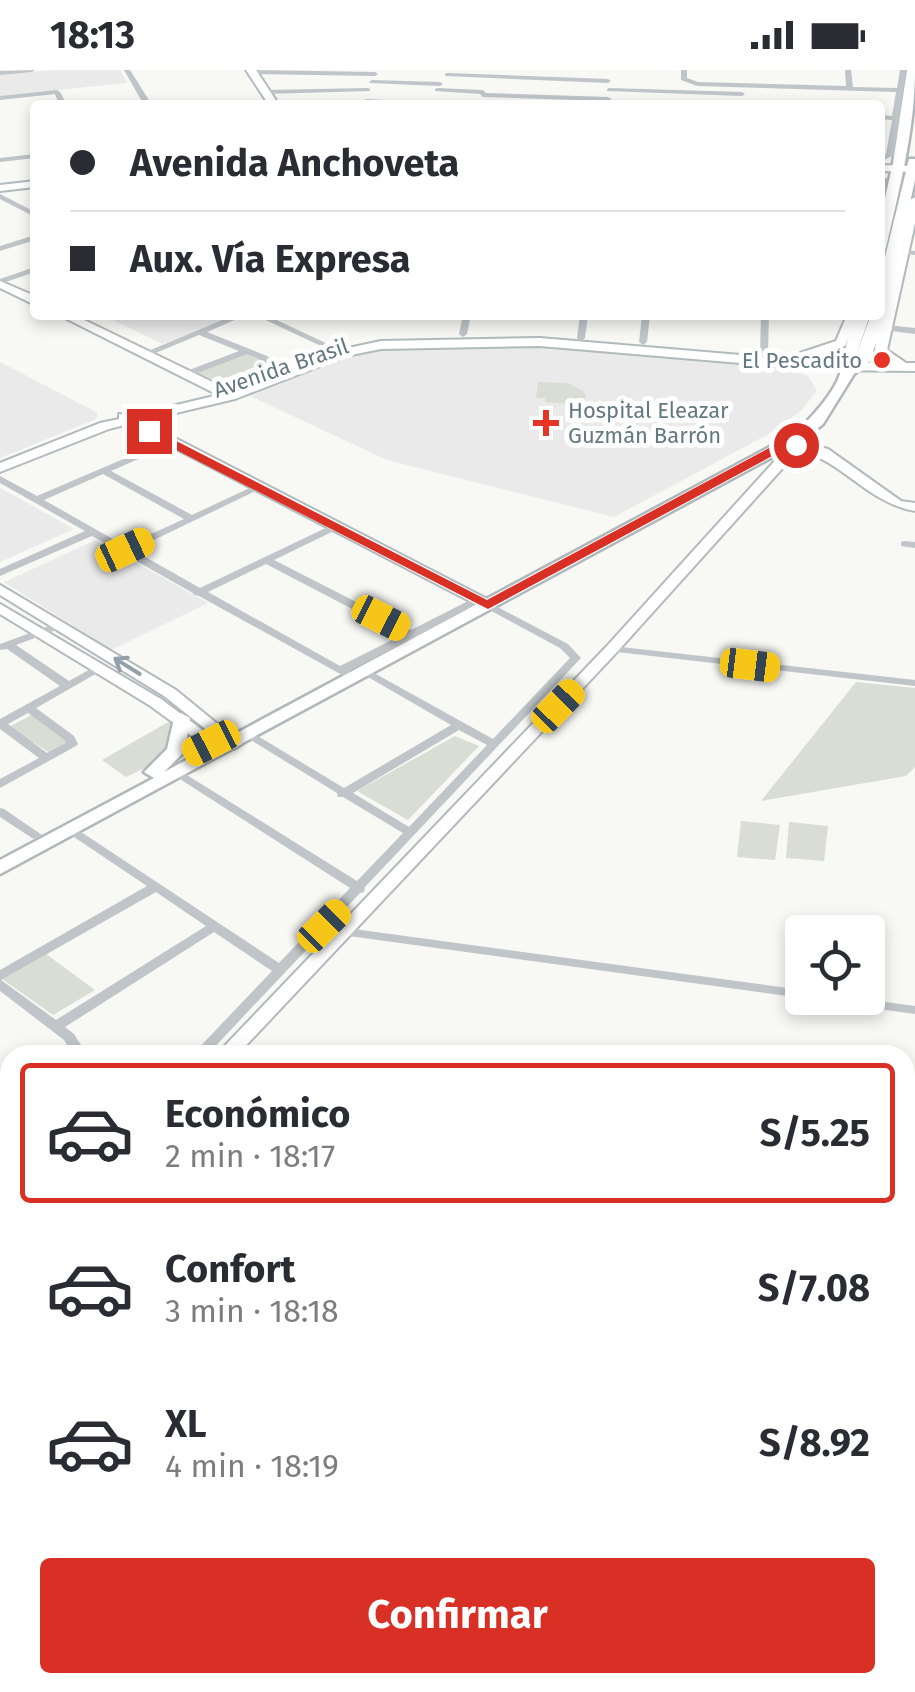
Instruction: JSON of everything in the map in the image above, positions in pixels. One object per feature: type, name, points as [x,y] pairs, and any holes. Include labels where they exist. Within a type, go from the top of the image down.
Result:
[{"type":"main road","points":[[908,224],[912,70]]},
{"type":"main road","points":[[252,71],[271,100]]},
{"type":"main road","points":[[885,296],[908,166],[915,147]]},
{"type":"main road","points":[[0,185],[30,182]]},
{"type":"main road","points":[[885,288],[915,200]]},
{"type":"main road","points":[[0,283],[30,298]]},
{"type":"main road","points":[[75,320],[225,394]]},
{"type":"main road","points":[[804,356],[842,343],[850,320]]},
{"type":"main road","points":[[856,365],[862,320]]},
{"type":"main road","points":[[235,1045],[612,649],[818,420],[879,323]]},
{"type":"main road","points":[[879,323],[881,352],[912,367]]},
{"type":"main road","name":"Avenida Brasil","points":[[225,394],[284,366],[337,350],[463,334],[643,342],[804,356],[856,365]]},
{"type":"main road","name":"Avenida Brasil","points":[[419,338],[540,342],[912,367]]},
{"type":"main road","name":"Avenida Brasil","points":[[0,465],[123,417],[225,394],[337,350]]},
{"type":"main road","points":[[123,417],[482,602]]},
{"type":"main road","points":[[0,868],[178,774],[415,637],[797,442],[822,452],[889,499],[915,508]]},
{"type":"main road","points":[[0,589],[170,693],[230,741]]},
{"type":"main road","points":[[0,608],[181,718],[230,741]]},
{"type":"main road","points":[[153,772],[176,751],[181,718]]},
{"type":"main road","points":[[0,853],[153,772],[230,741]]},
{"type":"street","points":[[0,73],[32,70]]},
{"type":"street","points":[[127,70],[145,100]]},
{"type":"street","points":[[608,94],[609,70]]},
{"type":"street","points":[[684,70],[683,79],[690,83],[742,90]]},
{"type":"street","points":[[848,70],[850,88]]},
{"type":"street","points":[[885,159],[890,155],[898,118],[902,70]]},
{"type":"street","points":[[252,71],[373,79],[523,100]]},
{"type":"street","points":[[435,100],[446,72],[608,94]]},
{"type":"street","points":[[483,97],[487,77]]},
{"type":"street","points":[[265,92],[373,79]]},
{"type":"street","points":[[742,90],[742,100]]},
{"type":"street","points":[[546,100],[742,90],[900,90]]},
{"type":"street","points":[[0,98],[57,92],[61,100]]},
{"type":"street","points":[[885,117],[898,118]]},
{"type":"street","points":[[0,160],[30,157]]},
{"type":"street","points":[[0,196],[30,212]]},
{"type":"street","points":[[0,249],[30,239]]},
{"type":"street","points":[[0,283],[30,271]]},
{"type":"street","points":[[145,354],[229,320]]},
{"type":"street","points":[[270,320],[337,350]]},
{"type":"street","points":[[463,334],[466,320]]},
{"type":"street","points":[[581,338],[583,320]]},
{"type":"street","points":[[643,342],[645,320]]},
{"type":"street","points":[[764,352],[766,320]]},
{"type":"street","points":[[879,323],[915,331]]},
{"type":"street","points":[[199,332],[284,366]]},
{"type":"street","points":[[188,374],[248,351]]},
{"type":"street","points":[[36,500],[170,442]]},
{"type":"street","points":[[104,471],[192,519]]},
{"type":"street","points":[[0,479],[198,592],[495,745]]},
{"type":"street","points":[[125,550],[259,487]]},
{"type":"street","points":[[198,592],[336,526]]},
{"type":"street","points":[[0,573],[92,532]]},
{"type":"street","points":[[266,560],[415,637]]},
{"type":"street","points":[[209,1045],[576,658],[571,650],[482,602]]},
{"type":"street","points":[[4,646],[60,625]]},
{"type":"street","points":[[4,646],[67,685]]},
{"type":"street","points":[[612,649],[915,683]]},
{"type":"street","points":[[46,758],[0,724],[100,668]]},
{"type":"street","points":[[0,784],[73,741],[30,709]]},
{"type":"street","points":[[342,794],[460,725]]},
{"type":"street","points":[[230,741],[342,794],[410,832]]},
{"type":"street","points":[[178,774],[360,889]]},
{"type":"street","points":[[0,812],[36,835]]},
{"type":"street","points":[[72,830],[280,970]]},
{"type":"street","points":[[74,1045],[0,980],[154,888]]},
{"type":"street","points":[[324,926],[342,932],[785,992]]},
{"type":"street","points":[[56,1026],[213,927]]},
{"type":"street","points":[[885,1006],[915,1010]]},
{"type":"shaded area","points":[[120,70],[127,83],[0,96],[0,75]]},
{"type":"shaded area","points":[[113,320],[223,320],[163,344]]},
{"type":"shaded area","name":"Hospital Eleazar Guzmán Barrón","points":[[522,346],[782,367],[808,376],[817,390],[801,411],[767,435],[614,517],[387,460],[250,396],[366,351]]},
{"type":"shaded area","points":[[249,352],[280,366],[228,386],[198,373]]},
{"type":"shaded area","points":[[0,362],[98,413],[96,419],[0,458]]},
{"type":"shaded area","points":[[538,382],[568,383],[584,392],[586,398],[574,404],[545,402],[545,398],[536,398]]},
{"type":"shaded area","points":[[0,488],[74,529],[0,562]]},
{"type":"shaded area","points":[[96,540],[208,603],[111,650],[4,582]]},
{"type":"shaded area","points":[[856,682],[915,688],[915,767],[906,776],[761,801]]},
{"type":"shaded area","points":[[31,715],[72,741],[50,753],[9,727]]},
{"type":"shaded area","points":[[170,721],[164,751],[147,767],[126,777],[102,760]]},
{"type":"shaded area","points":[[455,736],[479,746],[408,820],[357,791]]},
{"type":"shaded area","points":[[741,821],[780,825],[775,860],[737,857]]},
{"type":"shaded area","points":[[789,822],[828,826],[824,861],[786,858]]},
{"type":"shaded area","points":[[46,954],[95,990],[53,1015],[2,979]]},
{"type":"place","name":"El Pescadito","points":[[882,360]]},
{"type":"place","name":"Hospital Eleazar Guzmán Barrón","points":[[546,423]]},
{"type":"route","points":[[149,431],[488,605],[697,489],[798,438],[796,445]]}]
